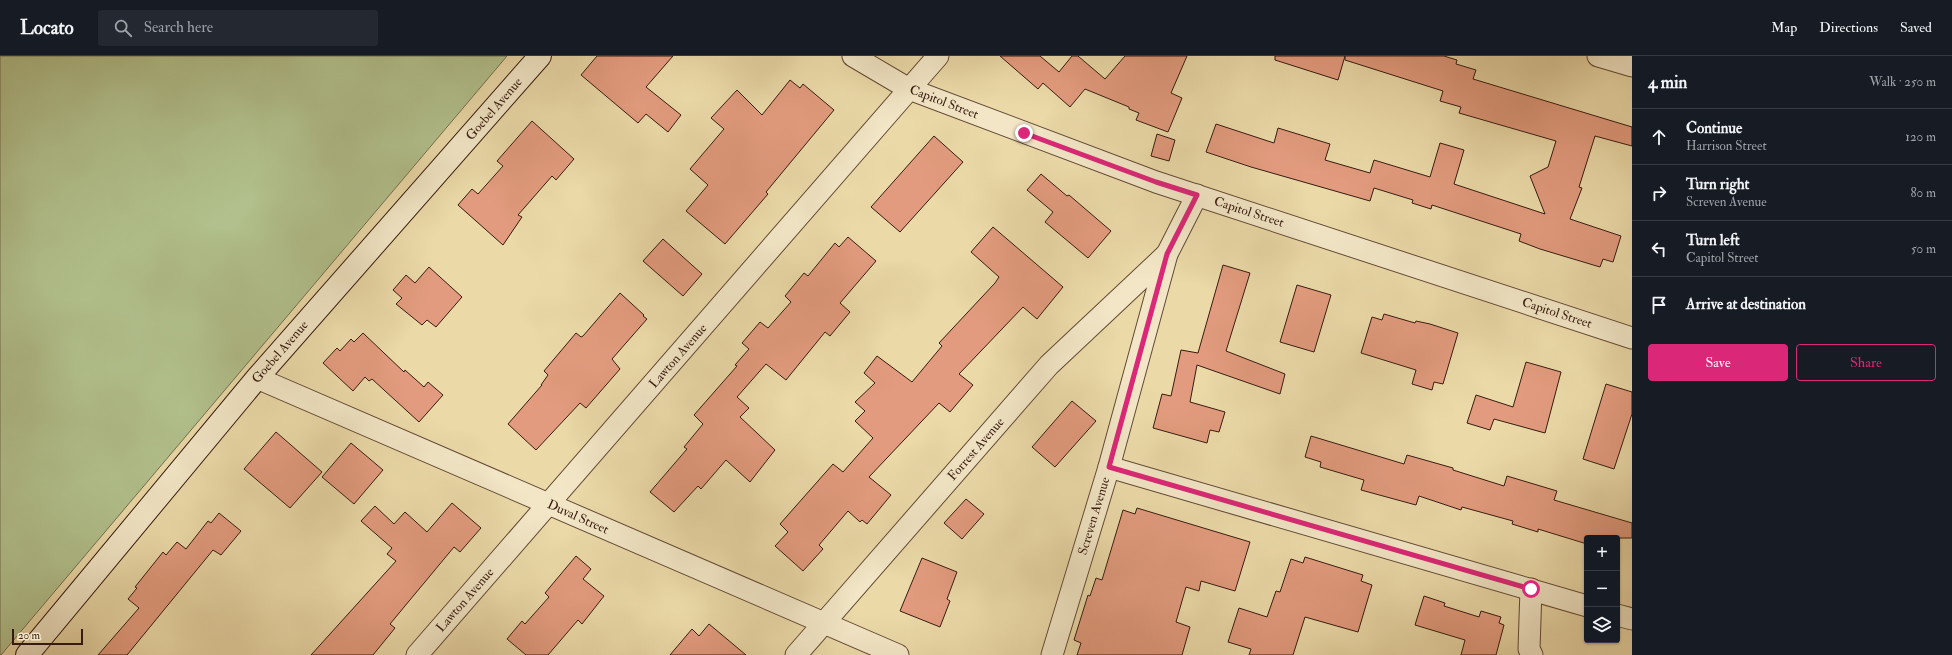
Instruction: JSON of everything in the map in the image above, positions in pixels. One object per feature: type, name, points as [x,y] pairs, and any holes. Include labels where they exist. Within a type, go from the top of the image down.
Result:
[{"type":"street","name":"Goebel Avenue","points":[[27,655],[257,378],[540,56]]},
{"type":"street","name":"Capitol Street","points":[[853,56],[909,89],[1156,182],[1632,338]]},
{"type":"street","name":"Lawton Avenue","points":[[417,655],[938,56]]},
{"type":"street","points":[[1598,56],[1632,66]]},
{"type":"street","name":"Screven Avenue","points":[[1052,655],[1109,467],[1167,254],[1197,195]]},
{"type":"street","name":"Forrest Avenue","points":[[796,655],[1049,365],[1167,254]]},
{"type":"street","name":"Duval Street","points":[[257,378],[898,655]]},
{"type":"street","points":[[1109,467],[1584,605]]},
{"type":"street","points":[[1531,589],[1529,649],[1532,655]]},
{"type":"street","points":[[1620,616],[1632,620]]},
{"type":"green space","points":[[0,56],[507,56],[1,655],[0,655]]},
{"type":"building","points":[[597,56],[673,56],[646,87],[681,115],[668,132],[646,114],[638,123],[581,75]]},
{"type":"building","points":[[1000,56],[1040,56],[1059,72],[1072,56],[1078,56],[1105,79],[1125,56],[1187,56],[1171,93],[1182,98],[1168,132],[1136,120],[1139,113],[1129,109],[1129,107],[1085,89],[1070,107],[1043,83],[1038,89]]},
{"type":"building","points":[[1275,56],[1345,56],[1338,80],[1275,60]]},
{"type":"building","points":[[1345,56],[1444,56],[1457,60],[1456,64],[1476,70],[1473,79],[1632,127],[1632,146],[1595,136],[1579,187],[1582,188],[1570,219],[1621,236],[1613,262],[1603,259],[1600,267],[1540,249],[1519,241],[1521,234],[1432,205],[1431,209],[1412,203],[1413,200],[1374,188],[1370,201],[1251,167],[1206,152],[1216,124],[1274,143],[1278,128],[1330,144],[1325,160],[1370,173],[1374,160],[1430,177],[1440,143],[1464,150],[1454,184],[1545,214],[1530,176],[1548,167],[1556,141],[1459,113],[1461,107],[1440,101],[1443,91],[1345,60]]},
{"type":"building","points":[[790,80],[800,88],[803,84],[834,110],[766,192],[768,194],[725,244],[686,211],[708,185],[690,169],[724,129],[711,118],[737,90],[762,115]]},
{"type":"building","points":[[532,121],[574,159],[556,180],[552,176],[518,215],[522,217],[503,245],[458,205],[472,189],[478,194],[503,166],[497,161]]},
{"type":"building","points":[[1157,134],[1175,140],[1169,161],[1151,156]]},
{"type":"building","points":[[934,136],[963,162],[900,232],[871,207]]},
{"type":"building","points":[[1041,174],[1067,196],[1069,195],[1111,231],[1088,258],[1045,222],[1053,212],[1027,190]]},
{"type":"building","points":[[993,227],[1063,287],[1037,319],[1023,307],[959,374],[973,385],[950,412],[939,403],[869,477],[891,495],[867,524],[862,520],[860,522],[848,511],[819,545],[823,549],[803,571],[775,546],[788,532],[780,524],[833,464],[843,472],[873,438],[855,421],[865,411],[855,402],[875,383],[864,373],[877,356],[912,382],[942,346],[939,343],[995,283],[999,277],[971,252]]},
{"type":"building","points":[[848,237],[876,261],[840,303],[850,312],[830,336],[825,332],[786,380],[766,364],[737,397],[749,408],[740,417],[775,450],[750,482],[726,460],[701,489],[698,486],[674,512],[650,492],[687,449],[684,447],[703,424],[694,415],[737,366],[735,365],[749,349],[742,343],[760,322],[768,328],[791,302],[785,296],[804,273],[808,276],[835,243],[839,247]]},
{"type":"building","points":[[663,239],[702,274],[683,296],[643,261]]},
{"type":"building","points":[[1223,265],[1250,273],[1226,351],[1285,374],[1280,394],[1197,365],[1190,402],[1225,412],[1219,432],[1210,430],[1207,443],[1153,428],[1162,394],[1171,396],[1181,350],[1198,353]]},
{"type":"building","points":[[429,267],[462,297],[436,327],[427,320],[422,325],[396,304],[402,298],[393,290],[406,275],[415,283]]},
{"type":"building","points":[[1297,285],[1331,295],[1314,352],[1280,342]]},
{"type":"building","points":[[620,293],[647,319],[612,359],[620,369],[586,408],[580,403],[536,450],[508,424],[542,385],[548,375],[544,371],[576,333],[581,337],[583,336]]},
{"type":"building","points":[[1384,314],[1415,323],[1416,321],[1430,324],[1458,333],[1443,384],[1434,382],[1432,390],[1412,384],[1416,370],[1361,353],[1372,317],[1382,320]]},
{"type":"building","points":[[363,333],[404,372],[405,370],[424,387],[428,382],[443,395],[419,422],[372,379],[369,381],[365,377],[353,391],[323,363],[337,348],[340,351],[351,339],[354,342]]},
{"type":"building","points":[[1526,362],[1561,372],[1545,433],[1494,419],[1490,430],[1467,423],[1476,395],[1513,407]]},
{"type":"building","points":[[1606,384],[1632,392],[1632,414],[1614,469],[1583,459]]},
{"type":"building","points":[[1072,401],[1096,421],[1055,467],[1032,447]]},
{"type":"building","points":[[276,432],[322,472],[290,508],[244,469]]},
{"type":"building","points":[[1311,436],[1404,464],[1407,455],[1453,468],[1453,470],[1504,486],[1507,476],[1557,491],[1554,500],[1632,523],[1632,538],[1620,538],[1620,535],[1584,535],[1584,543],[1538,529],[1538,532],[1512,524],[1513,521],[1462,507],[1461,510],[1419,496],[1416,505],[1361,490],[1364,480],[1320,467],[1321,462],[1305,457]]},
{"type":"building","points":[[351,443],[383,470],[354,504],[322,477]]},
{"type":"building","points":[[966,499],[984,514],[962,539],[944,523]]},
{"type":"building","points":[[452,503],[481,528],[460,552],[454,547],[390,624],[395,628],[373,655],[311,655],[396,561],[387,554],[392,548],[361,521],[375,506],[394,524],[405,512],[427,532]]},
{"type":"building","points":[[1137,508],[1250,542],[1235,591],[1201,581],[1199,591],[1186,587],[1176,622],[1190,627],[1182,655],[1077,655],[1081,643],[1074,640],[1088,595],[1090,596],[1096,578],[1102,580],[1123,510],[1135,514]]},
{"type":"building","points":[[219,513],[241,531],[221,555],[213,550],[127,655],[98,655],[139,608],[128,599],[137,588],[135,587],[163,552],[166,555],[177,542],[186,549],[208,521],[211,523]]},
{"type":"building","points":[[576,556],[591,569],[583,579],[604,596],[582,624],[578,620],[548,655],[526,655],[507,639],[522,621],[525,624],[549,597],[545,593]]},
{"type":"building","points":[[1305,557],[1363,575],[1361,581],[1372,585],[1358,632],[1305,617],[1293,655],[1249,655],[1251,649],[1228,642],[1239,608],[1267,617],[1276,591],[1280,592],[1291,559],[1303,563]]},
{"type":"building","points":[[922,558],[957,572],[947,599],[950,601],[940,627],[900,611]]},
{"type":"building","points":[[1424,596],[1445,603],[1444,606],[1479,617],[1481,611],[1501,617],[1499,623],[1504,625],[1496,655],[1461,655],[1465,640],[1415,625]]},
{"type":"building","points":[[709,624],[746,655],[670,655],[692,629],[699,636]]},
{"type":"route","points":[[1024,133],[1156,182],[1197,195],[1167,254],[1109,467],[1531,589]]}]
